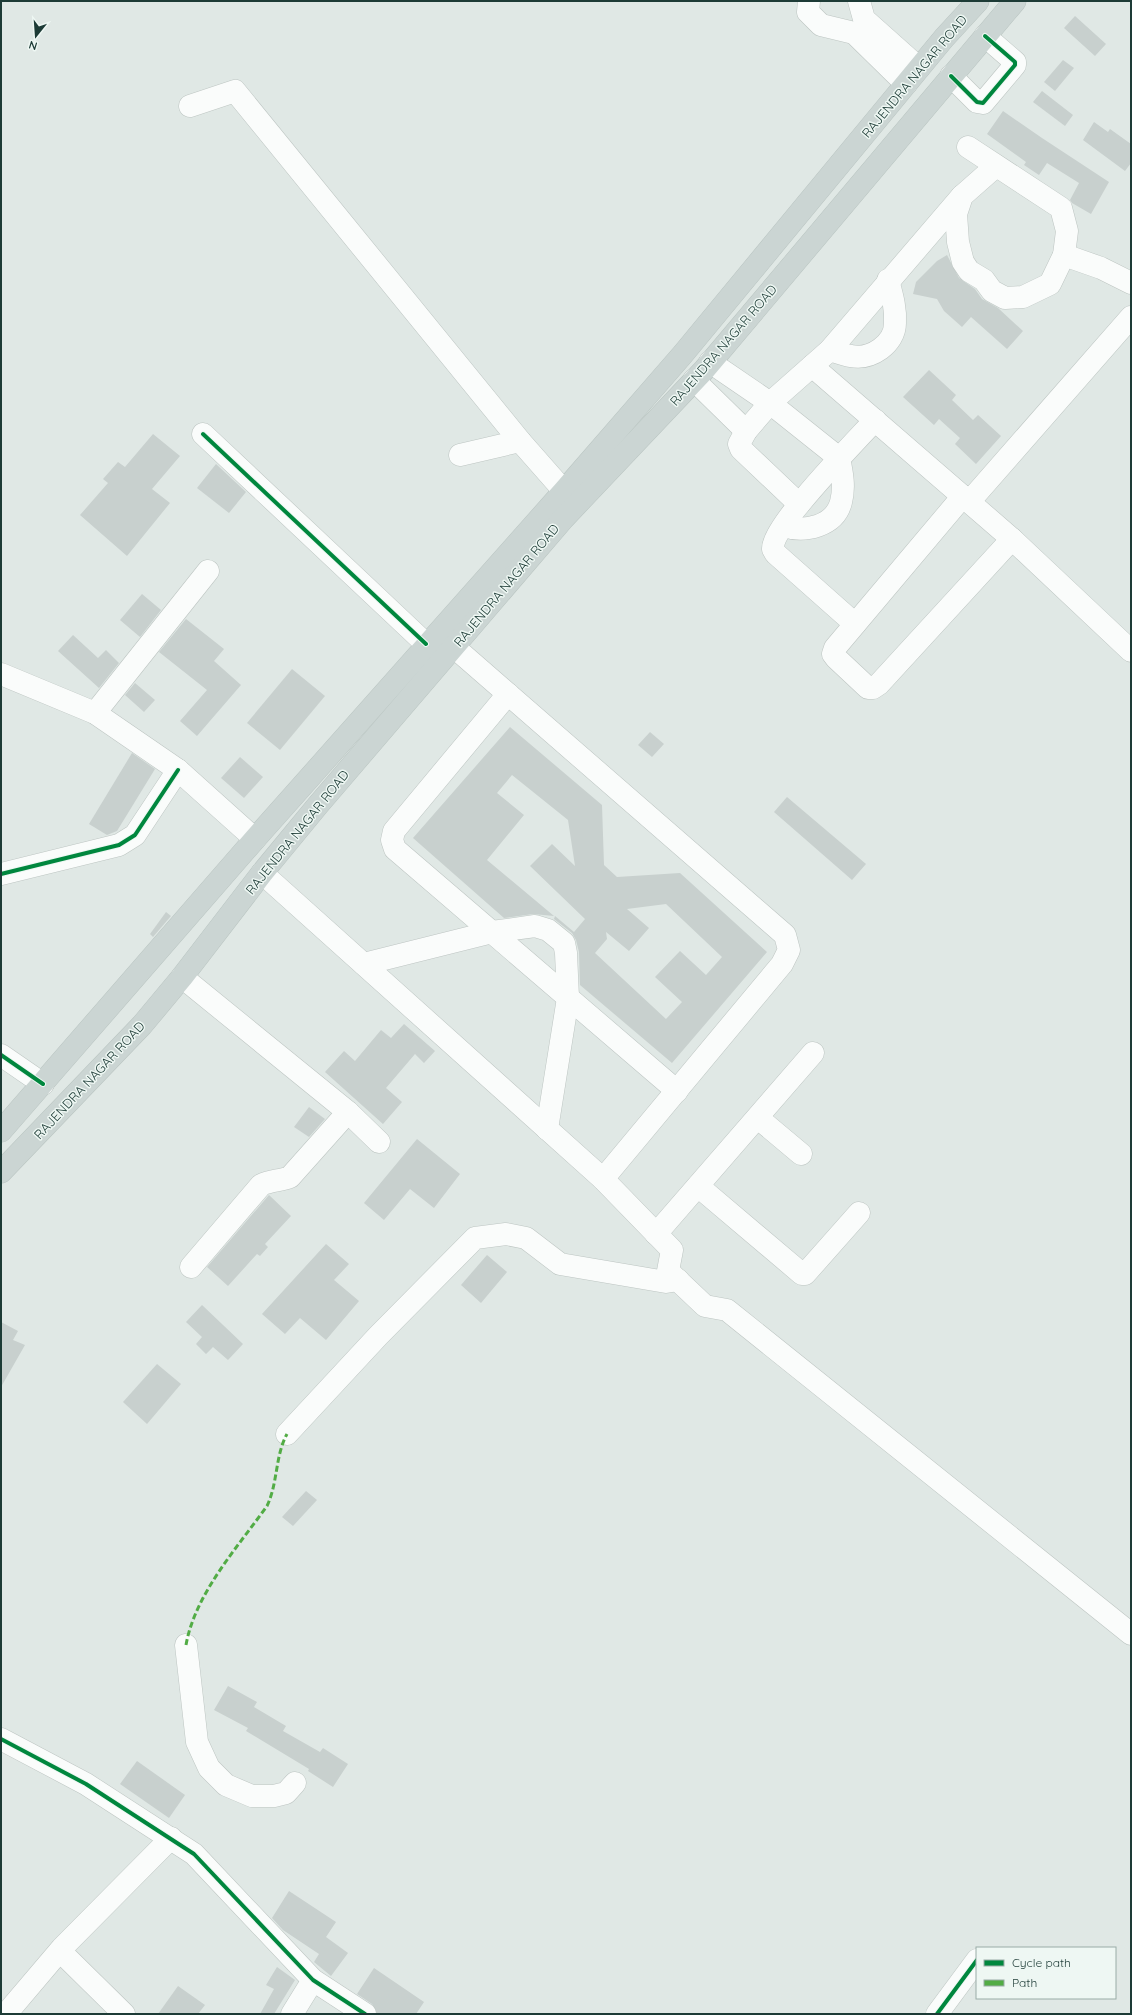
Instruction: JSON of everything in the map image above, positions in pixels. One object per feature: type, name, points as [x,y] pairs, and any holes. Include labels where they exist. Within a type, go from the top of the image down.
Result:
[{"type":"main road","name":"RAJENDRA NAGAR ROAD","points":[[1,1131],[426,644],[564,491],[683,354],[913,76],[978,1]]},
{"type":"main road","name":"RAJENDRA NAGAR ROAD","points":[[1,1172],[142,1025],[182,977],[262,873],[318,805],[563,519],[710,362],[1015,1]]},
{"type":"main road","points":[[300,789],[318,805]]},
{"type":"street","points":[[809,1],[808,12],[821,25],[854,33],[913,76]]},
{"type":"street","points":[[859,1],[864,19],[913,76]]},
{"type":"street","points":[[951,76],[977,102],[983,104],[1015,65],[1015,62],[985,36]]},
{"type":"street","points":[[190,106],[234,91],[520,441],[564,491]]},
{"type":"street","points":[[962,196],[956,214],[958,242],[963,262],[969,271],[984,280],[992,291],[1005,298],[1023,297],[1050,284],[1064,255],[1067,231],[1061,208],[968,147]]},
{"type":"street","points":[[799,504],[741,449],[739,444],[740,441],[746,431],[770,403],[830,350],[888,280],[962,196],[996,166]]},
{"type":"street","points":[[1064,255],[1101,268],[1131,283]]},
{"type":"street","points":[[830,350],[852,357],[867,355],[881,350],[890,338],[896,325],[895,307],[888,280]]},
{"type":"street","points":[[1012,539],[879,684],[873,688],[868,688],[836,658],[834,654],[835,648],[855,624],[1131,317]]},
{"type":"street","points":[[710,362],[770,403],[839,458],[843,475],[841,502],[836,513],[822,525],[812,528],[794,529],[784,526]]},
{"type":"street","points":[[812,366],[1012,539],[1131,651]]},
{"type":"street","points":[[694,380],[746,431]]},
{"type":"street","points":[[855,624],[776,554],[773,549],[774,543],[799,504],[839,458],[875,420]]},
{"type":"street","points":[[203,434],[426,644]]},
{"type":"street","points":[[460,455],[520,441]]},
{"type":"street","points":[[95,713],[208,571]]},
{"type":"street","points":[[454,647],[785,935],[789,950],[782,964],[603,1179]]},
{"type":"street","points":[[1,674],[95,713],[178,770],[255,839]]},
{"type":"street","points":[[508,694],[394,831],[392,840],[395,849],[677,1091]]},
{"type":"street","points":[[1,874],[119,845],[128,841],[135,836],[178,770]]},
{"type":"street","points":[[262,873],[603,1179],[672,1250],[668,1271],[705,1306],[727,1310],[1131,1634]]},
{"type":"street","points":[[364,964],[492,932],[535,926],[548,930],[564,943],[566,948],[568,998],[547,1129]]},
{"type":"street","points":[[182,977],[348,1112],[379,1142]]},
{"type":"street","points":[[656,1234],[813,1053]]},
{"type":"street","points":[[1,1055],[43,1084]]},
{"type":"street","points":[[190,1267],[261,1185],[271,1180],[284,1180],[290,1176],[348,1112]]},
{"type":"street","points":[[758,1118],[801,1154]]},
{"type":"street","points":[[698,1186],[802,1274],[805,1274],[859,1213]]},
{"type":"street","points":[[287,1434],[378,1336],[475,1238],[506,1234],[526,1238],[560,1264],[666,1282],[678,1280]]},
{"type":"street","points":[[186,1645],[197,1742],[209,1768],[226,1785],[252,1796],[274,1796],[286,1793],[295,1783]]},
{"type":"street","points":[[3,1743],[86,1784],[194,1854],[313,1980],[365,2014]]},
{"type":"street","points":[[6,2014],[60,1951],[171,1838]]},
{"type":"street","points":[[60,1951],[124,2014]]},
{"type":"street","points":[[944,2012],[976,1962]]},
{"type":"street","points":[[292,2014],[313,1980]]},
{"type":"building","points":[[1075,16],[1106,44],[1095,56],[1064,28]]},
{"type":"building","points":[[1063,60],[1074,68],[1055,91],[1044,82]]},
{"type":"building","points":[[1042,91],[1073,115],[1065,126],[1033,102]]},
{"type":"building","points":[[1003,111],[1109,182],[1091,214],[1072,203],[1070,200],[1079,183],[1047,163],[1039,175],[1024,165],[1026,162],[987,134]]},
{"type":"building","points":[[1094,122],[1108,132],[1110,129],[1131,144],[1131,163],[1125,171],[1083,140]]},
{"type":"building","points":[[947,255],[959,278],[975,289],[982,299],[998,308],[1023,331],[1007,349],[971,317],[962,327],[944,311],[937,299],[913,294],[916,282],[937,261]]},
{"type":"building","points":[[929,370],[956,395],[952,400],[973,420],[978,415],[1001,436],[976,464],[955,444],[960,438],[939,419],[934,425],[903,397]]},
{"type":"building","points":[[153,434],[180,456],[152,489],[170,503],[127,556],[80,515],[108,483],[103,479],[118,462],[125,467]]},
{"type":"building","points":[[216,464],[246,492],[229,513],[197,488]]},
{"type":"building","points":[[142,594],[161,610],[140,637],[120,620]]},
{"type":"building","points":[[186,619],[224,649],[214,661],[241,685],[197,736],[180,721],[207,690],[159,652]]},
{"type":"building","points":[[73,635],[98,658],[106,650],[119,663],[99,688],[58,651]]},
{"type":"building","points":[[292,669],[325,696],[280,750],[247,723]]},
{"type":"building","points":[[135,683],[155,700],[144,712],[125,695]]},
{"type":"building","points":[[510,727],[602,805],[604,865],[617,877],[680,873],[767,952],[672,1063],[580,985],[579,952],[576,940],[572,933],[554,919],[555,916],[574,932],[585,919],[530,866],[552,844],[575,866],[568,820],[512,775],[497,793],[524,815],[487,860],[554,916],[533,914],[504,918],[413,838]],"holes":[[[666,904],[722,957],[706,975],[680,951],[655,977],[682,1002],[666,1019],[595,953],[607,939],[606,932],[629,951],[649,928],[627,909]]]},
{"type":"building","points":[[650,732],[664,744],[652,757],[638,745]]},
{"type":"building","points":[[132,753],[155,769],[117,831],[107,835],[89,824]]},
{"type":"building","points":[[240,757],[263,777],[244,798],[221,778]]},
{"type":"building","points":[[787,797],[866,864],[852,880],[774,812]]},
{"type":"building","points":[[166,912],[171,916],[153,937],[150,934]]},
{"type":"building","points":[[404,1024],[435,1051],[424,1063],[415,1054],[386,1088],[402,1102],[383,1124],[325,1072],[344,1051],[355,1061],[381,1030],[391,1038]]},
{"type":"building","points":[[309,1107],[325,1119],[309,1137],[294,1127]]},
{"type":"building","points":[[417,1139],[460,1174],[434,1208],[410,1189],[384,1220],[364,1203]]},
{"type":"building","points":[[269,1195],[291,1216],[265,1244],[268,1247],[260,1256],[257,1254],[228,1286],[207,1267]]},
{"type":"building","points":[[326,1244],[349,1264],[334,1280],[359,1301],[326,1340],[300,1318],[285,1334],[262,1314]]},
{"type":"building","points":[[487,1255],[507,1272],[481,1303],[461,1285]]},
{"type":"building","points":[[202,1305],[243,1344],[228,1360],[213,1347],[206,1354],[196,1344],[202,1337],[186,1322]]},
{"type":"building","points":[[1,1322],[18,1331],[13,1340],[25,1345],[1,1387]]},
{"type":"building","points":[[157,1364],[181,1384],[147,1424],[123,1402]]},
{"type":"building","points":[[306,1491],[317,1500],[293,1526],[282,1517]]},
{"type":"building","points":[[228,1686],[257,1702],[254,1707],[286,1726],[283,1731],[320,1752],[323,1748],[348,1764],[333,1787],[308,1771],[309,1769],[246,1731],[248,1728],[214,1710]]},
{"type":"building","points":[[137,1761],[185,1795],[169,1818],[120,1784]]},
{"type":"building","points":[[289,1891],[336,1922],[326,1937],[348,1953],[331,1976],[314,1962],[319,1954],[283,1930],[272,1918]]},
{"type":"building","points":[[277,1967],[295,1980],[274,2014],[260,2014],[274,1989],[266,1985]]},
{"type":"building","points":[[374,1968],[424,2002],[416,2014],[377,2014],[372,2004],[357,1994]]},
{"type":"building","points":[[178,1986],[205,2005],[198,2014],[158,2014]]},
{"type":"marked path","points":[[186,1645],[198,1608],[208,1590],[219,1572],[267,1506],[271,1497],[280,1451],[287,1434]]},
{"type":"cycle path","points":[[951,76],[977,102],[983,103],[1015,65],[1015,62],[985,36]]},
{"type":"cycle path","points":[[203,434],[426,644]]},
{"type":"cycle path","points":[[1,874],[119,845],[135,835],[178,770]]},
{"type":"cycle path","points":[[1,1055],[43,1084]]},
{"type":"cycle path","points":[[1,1739],[86,1784],[194,1854],[313,1980],[365,2014]]},
{"type":"cycle path","points":[[937,2014],[976,1961]]}]
